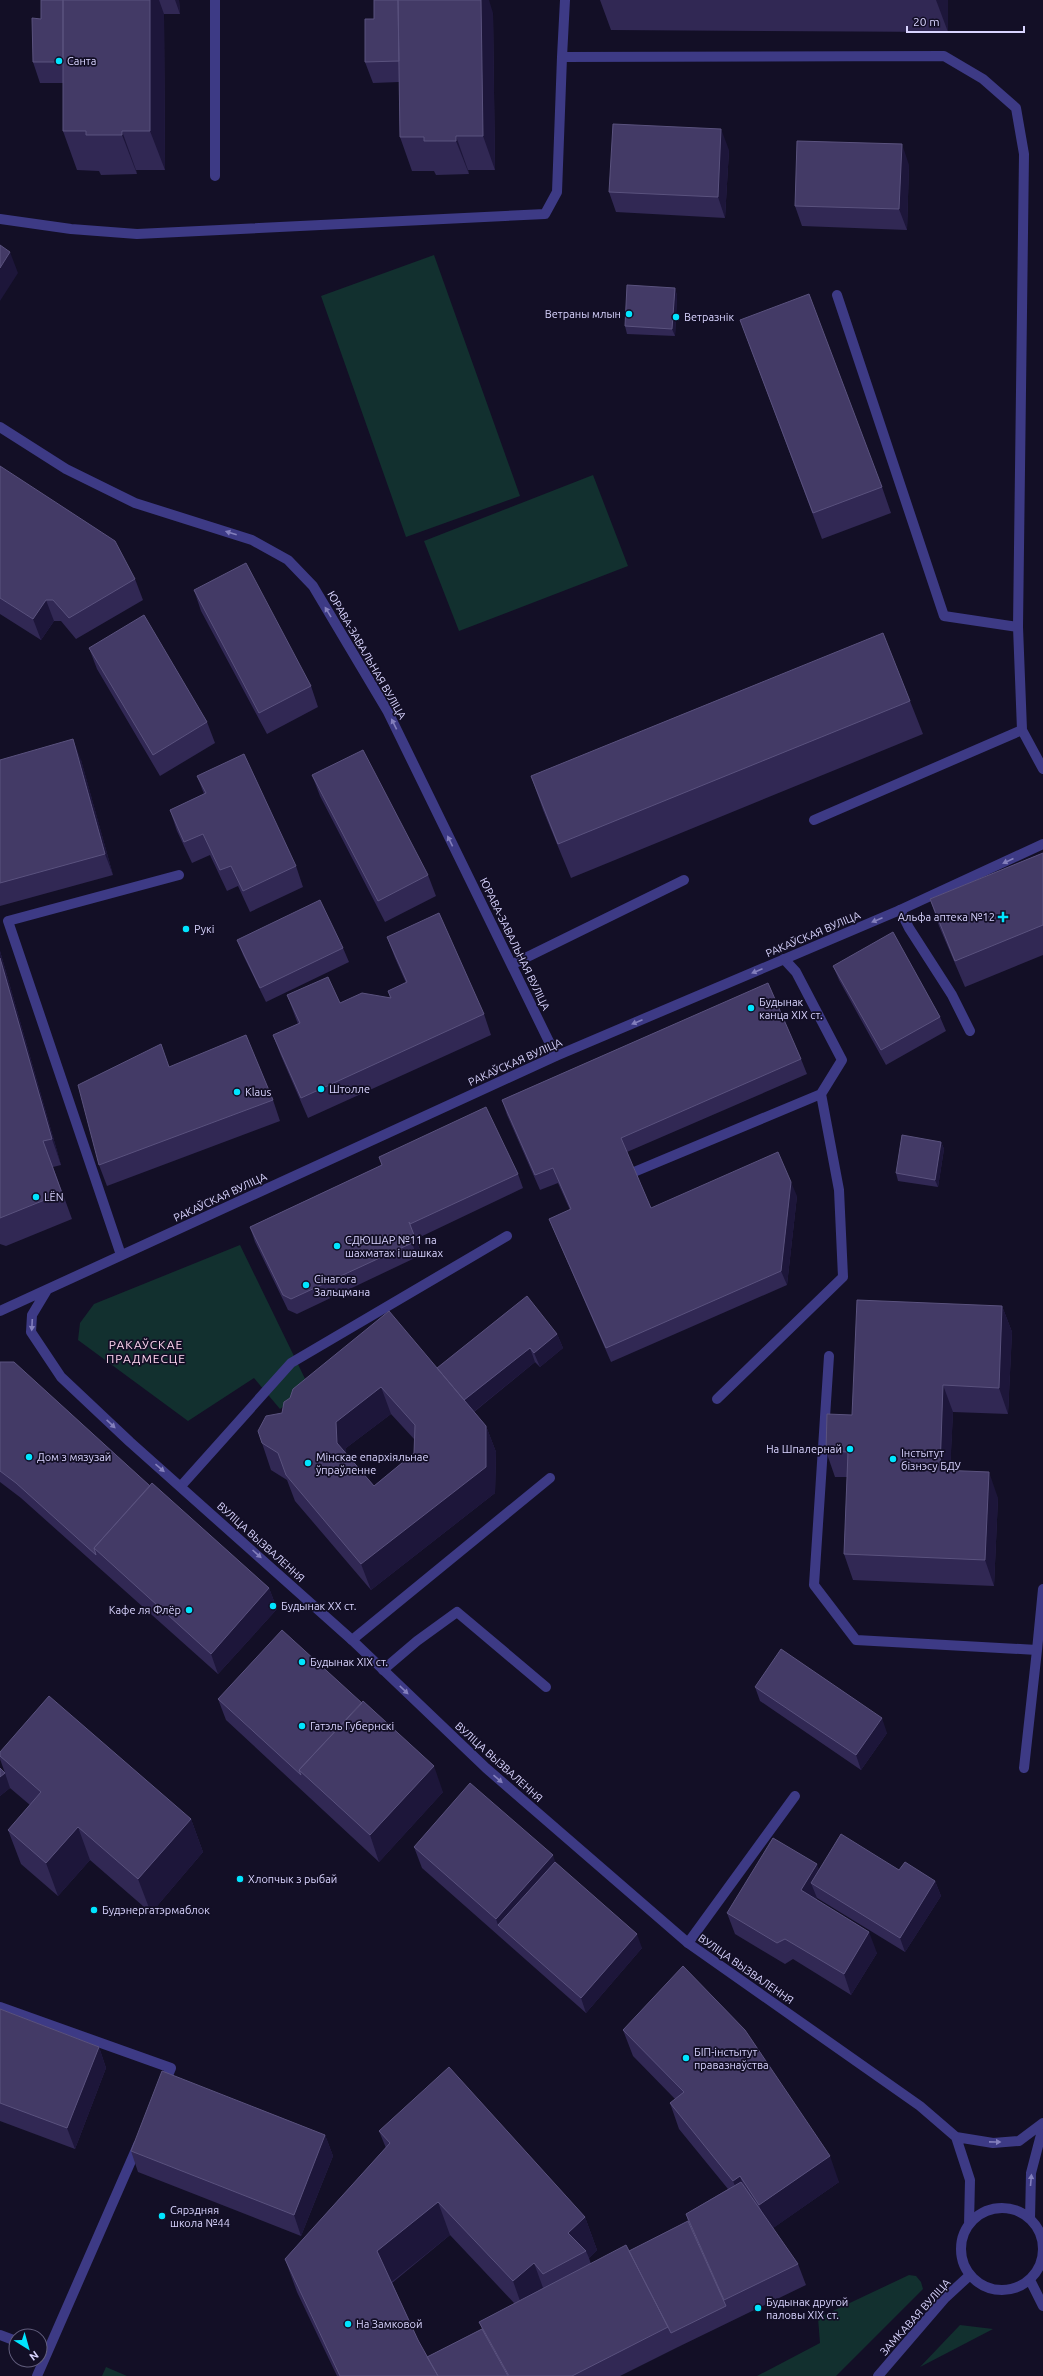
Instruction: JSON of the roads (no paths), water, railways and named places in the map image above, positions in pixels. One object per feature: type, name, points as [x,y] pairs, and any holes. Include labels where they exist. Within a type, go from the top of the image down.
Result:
[{"type":"street","points":[[215,0],[215,176]]},
{"type":"street","points":[[0,219],[71,230],[137,234],[545,214],[557,192],[564,0]]},
{"type":"street","points":[[562,57],[944,56],[983,79],[1016,108],[1024,154],[1018,627],[1022,730],[1043,769]]},
{"type":"street","points":[[837,295],[944,616],[1018,627]]},
{"type":"street","name":"ЮРАВА-ЗАВАЛЬНАЯ ВУЛІЦА","points":[[0,427],[66,469],[135,503],[252,540],[288,560],[313,586],[388,712],[467,876],[513,964],[556,1056]]},
{"type":"street","points":[[814,820],[1022,730]]},
{"type":"street","name":"РАКАЎСКАЯ ВУЛІЦА","points":[[0,1311],[556,1056],[900,910],[1043,844]]},
{"type":"street","points":[[120,1255],[8,921],[179,875]]},
{"type":"street","points":[[513,964],[684,880]]},
{"type":"street","points":[[900,910],[909,928],[952,995],[970,1031]]},
{"type":"street","points":[[634,1172],[821,1094],[842,1060],[796,972],[784,959]]},
{"type":"street","points":[[717,1399],[843,1277],[839,1190],[821,1094]]},
{"type":"street","points":[[181,1486],[291,1363],[507,1236]]},
{"type":"street","name":"ВУЛІЦА ВЫЗВАЛЕННЯ","points":[[47,1290],[32,1315],[31,1332],[60,1377],[130,1442],[352,1640],[486,1768],[688,1943],[920,2106],[956,2137]]},
{"type":"street","points":[[829,1356],[814,1585],[856,1640],[1037,1650]]},
{"type":"street","points":[[352,1640],[550,1478]]},
{"type":"street","points":[[1024,1768],[1043,1590]]},
{"type":"street","points":[[383,1670],[417,1641],[457,1612],[546,1687]]},
{"type":"street","points":[[688,1943],[795,1796]]},
{"type":"street","points":[[0,2007],[171,2068],[159,2097]]},
{"type":"street","points":[[969,2225],[970,2180],[956,2137],[993,2143],[1018,2141],[1043,2123]]},
{"type":"street","points":[[1030,2219],[1032,2173],[1043,2127]]},
{"type":"street","points":[[48,2343],[143,2134]]},
{"type":"street","points":[[1005,2208],[1018,2212],[1030,2219],[1038,2230],[1043,2243],[1043,2257],[1038,2269],[1030,2280],[1018,2287],[999,2290],[980,2284],[970,2275],[964,2263],[962,2250],[963,2237],[969,2225],[979,2216],[992,2210],[1005,2208]]},
{"type":"street","name":"ЗАМКАВАЯ ВУЛІЦА","points":[[878,2376],[945,2298],[970,2275]]},
{"type":"street","points":[[1030,2280],[1043,2306]]},
{"type":"place","name":"Санта","points":[[59,61]]},
{"type":"place","name":"Ветраны млын","points":[[629,314]]},
{"type":"place","name":"Ветразнік","points":[[676,317]]},
{"type":"place","name":"Альфа аптека №12","points":[[1003,917]]},
{"type":"place","name":"Рукі","points":[[186,929]]},
{"type":"place","name":"Будынак канца ХІХ ст.","points":[[751,1008]]},
{"type":"place","name":"Штолле","points":[[321,1089]]},
{"type":"place","name":"Klaus","points":[[237,1092]]},
{"type":"place","name":"LЁN","points":[[36,1197]]},
{"type":"place","name":"СДЮШАР №11 па шахматах і шашках","points":[[337,1246]]},
{"type":"place","name":"Сінагога Зальцмана","points":[[306,1285]]},
{"type":"place","name":"На Шпалернай","points":[[850,1449]]},
{"type":"place","name":"Дом з мязузай","points":[[29,1457]]},
{"type":"place","name":"Інстытут бізнэсу БДУ","points":[[893,1459]]},
{"type":"place","name":"Мінскае епархіяльнае ўпраўленне","points":[[308,1463]]},
{"type":"place","name":"Будынак XX ст.","points":[[273,1606]]},
{"type":"place","name":"Кафе ля Флёр","points":[[189,1610]]},
{"type":"place","name":"Будынак XIX ст.","points":[[302,1662]]},
{"type":"place","name":"Гатэль Губернскі","points":[[302,1726]]},
{"type":"place","name":"Хлопчык з рыбай","points":[[240,1879]]},
{"type":"place","name":"Будэнергатэрмаблок","points":[[94,1910]]},
{"type":"place","name":"БІП-інстытут правазнаўства","points":[[686,2058]]},
{"type":"place","name":"Сярэдняя школа №44","points":[[162,2216]]},
{"type":"place","name":"Будынак другой паловы XIX ст.","points":[[758,2308]]},
{"type":"place","name":"На Замковой","points":[[348,2324]]},
{"type":"district","name":"РАКАЎСКАЕ ПРАДМЕСЦЕ","points":[[146,1352]]}]
